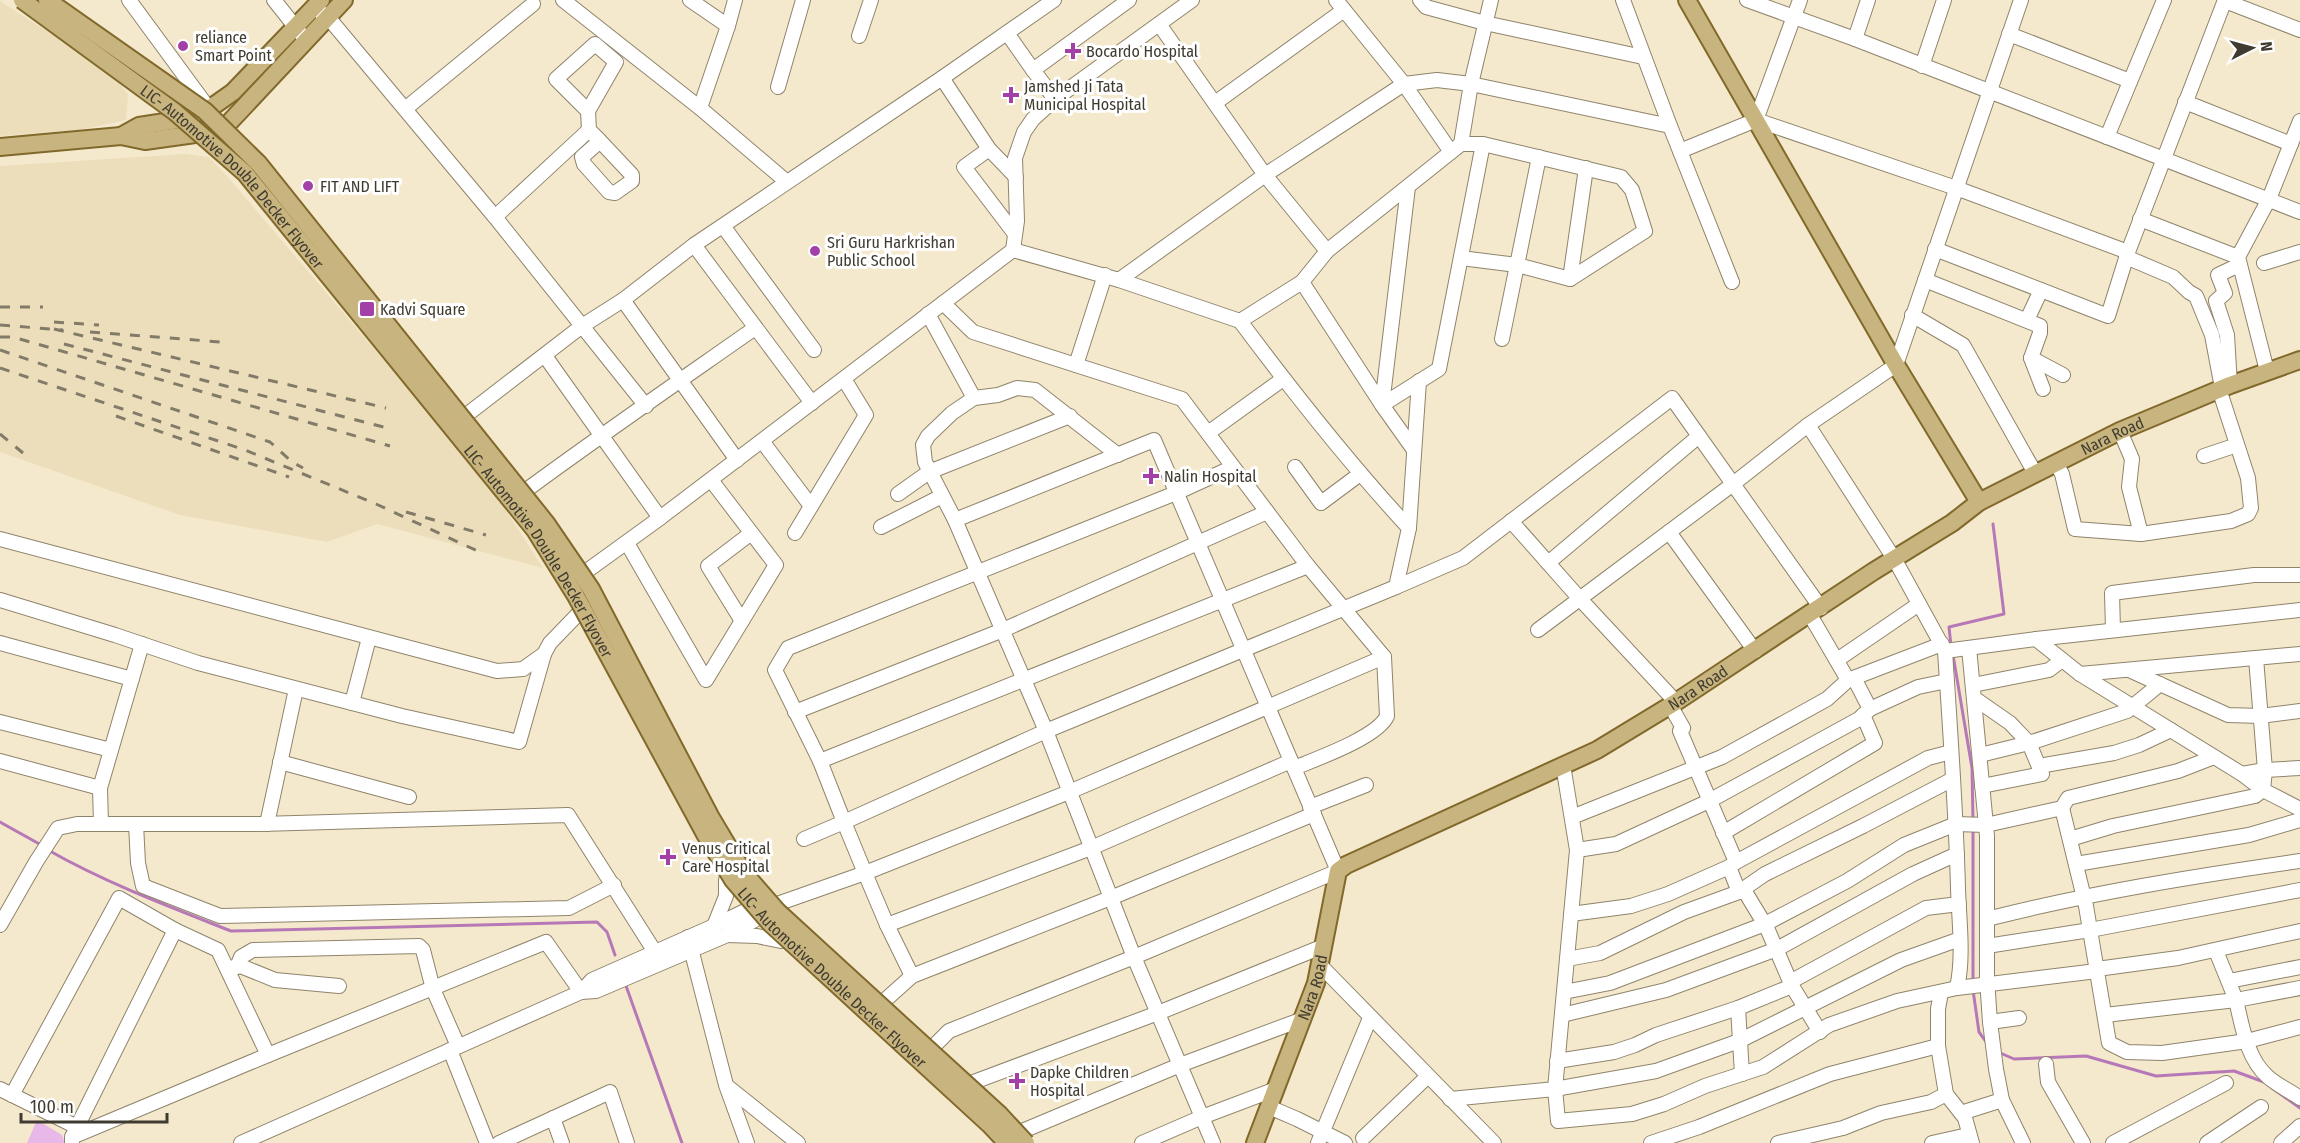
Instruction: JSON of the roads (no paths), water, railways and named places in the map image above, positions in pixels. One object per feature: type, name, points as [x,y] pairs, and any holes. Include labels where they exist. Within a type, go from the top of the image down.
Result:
[{"type":"main road","points":[[13,0],[178,120],[242,177],[531,533],[580,612],[726,880],[753,913],[781,941],[916,1064],[998,1143]]},
{"type":"main road","name":"LIC- Automotive Double Decker Flyover","points":[[22,0],[175,112],[245,173],[535,530],[576,596],[705,834],[741,891],[770,923],[990,1125],[1021,1140]]},
{"type":"main road","name":"LIC- Automotive Double Decker Flyover","points":[[47,0],[205,111],[258,164],[546,523],[591,589],[710,816],[744,873],[778,912],[984,1100],[1021,1140]]},
{"type":"main road","points":[[55,0],[209,109],[263,161],[550,522],[594,588],[707,802],[738,853],[772,898],[971,1083],[1021,1140]]},
{"type":"main road","points":[[0,147],[121,136],[145,141],[195,134],[226,126],[320,8],[344,0]]},
{"type":"main road","points":[[1687,0],[1896,365],[1979,502]]},
{"type":"main road","points":[[121,136],[139,126],[178,120],[209,109],[233,92],[300,33]]},
{"type":"main road","name":"Nara Road","points":[[1255,1143],[1321,966],[1338,872],[1346,865],[1597,750],[1755,651],[1952,523],[1979,502],[2120,431],[2224,387],[2300,360]]},
{"type":"street","points":[[129,0],[209,109]]},
{"type":"street","points":[[274,0],[300,33]]},
{"type":"street","points":[[563,0],[700,108],[787,182]]},
{"type":"street","points":[[690,0],[728,26]]},
{"type":"street","points":[[700,108],[735,0]]},
{"type":"street","points":[[778,87],[803,0]]},
{"type":"street","points":[[859,36],[871,0]]},
{"type":"street","points":[[446,431],[582,326],[623,300],[694,246],[1054,0]]},
{"type":"street","points":[[1033,70],[1129,0]]},
{"type":"street","points":[[584,573],[711,480],[1012,250],[1017,221],[1015,158],[1024,132],[1033,118],[1055,99],[1192,0]]},
{"type":"street","points":[[1420,0],[1426,7],[1485,23],[1643,57]]},
{"type":"street","points":[[1456,148],[1491,0]]},
{"type":"street","points":[[1623,0],[1643,57],[1732,282]]},
{"type":"street","points":[[1747,0],[1855,39],[2300,212]]},
{"type":"street","points":[[1756,120],[1800,0]]},
{"type":"street","points":[[1855,39],[1869,0]]},
{"type":"street","points":[[1922,66],[1944,0]]},
{"type":"street","points":[[1538,630],[1808,425],[1896,365],[2021,0]]},
{"type":"street","points":[[2107,137],[2164,0]]},
{"type":"street","points":[[1935,249],[2108,316],[2140,219],[2225,1],[2300,30]]},
{"type":"street","points":[[405,109],[533,4]]},
{"type":"street","points":[[1215,103],[1340,5],[1456,148]]},
{"type":"street","points":[[320,8],[495,218],[646,406]]},
{"type":"street","points":[[1160,24],[1265,175],[1327,251]]},
{"type":"street","points":[[1007,33],[1055,99]]},
{"type":"street","points":[[2009,34],[2130,81]]},
{"type":"street","points":[[588,111],[556,79],[595,44],[616,62],[588,111],[590,129],[600,141]]},
{"type":"street","points":[[942,78],[989,149],[1016,177]]},
{"type":"street","points":[[1119,280],[1265,175],[1404,84],[1437,80],[1471,84],[1670,126]]},
{"type":"street","points":[[2185,102],[2291,144]]},
{"type":"street","points":[[1680,152],[1756,120],[1956,189],[2127,255],[2173,277],[2188,292],[2196,296],[2211,335],[2237,445],[2248,478],[2251,508],[2248,514],[2231,521],[2141,534],[2075,529],[2062,474],[2056,463]]},
{"type":"street","points":[[2224,387],[2227,335],[2216,301],[2225,292],[2218,275],[2239,261],[2269,199],[2300,121]]},
{"type":"street","points":[[495,218],[590,129]]},
{"type":"street","points":[[1382,405],[1439,369],[1483,144]]},
{"type":"street","points":[[1240,321],[1302,282],[1327,251],[1456,148],[1483,144],[1621,177],[1632,190],[1645,231],[1570,279],[1517,265],[1461,258]]},
{"type":"street","points":[[989,149],[964,167],[1015,234]]},
{"type":"street","points":[[1502,339],[1539,157]]},
{"type":"street","points":[[1570,279],[1586,168]]},
{"type":"street","points":[[1382,405],[1408,187]]},
{"type":"street","points":[[2140,219],[2239,261]]},
{"type":"street","points":[[723,226],[814,350]]},
{"type":"street","points":[[694,246],[812,403]]},
{"type":"street","points":[[1012,250],[1105,275],[1240,321],[1360,474],[1409,528]]},
{"type":"street","points":[[2264,263],[2300,252]]},
{"type":"street","points":[[2239,261],[2267,371]]},
{"type":"street","points":[[1076,365],[1105,275]]},
{"type":"street","points":[[1925,280],[2027,320],[2041,328],[2031,358],[2043,389]]},
{"type":"street","points":[[1302,282],[1414,450]]},
{"type":"street","points":[[2027,320],[2041,290]]},
{"type":"street","points":[[623,300],[737,460]]},
{"type":"street","points":[[887,925],[1090,848],[1362,738],[1384,722],[1387,716],[1384,657],[1308,566],[1182,399],[973,332],[943,303]]},
{"type":"street","points":[[928,315],[974,398]]},
{"type":"street","points":[[1912,315],[1963,345],[2035,473]]},
{"type":"street","points":[[525,491],[602,434],[646,406],[756,328]]},
{"type":"street","points":[[545,356],[660,518]]},
{"type":"street","points":[[2031,358],[2063,375]]},
{"type":"street","points":[[1208,434],[1283,378]]},
{"type":"street","points":[[795,533],[866,415],[844,379]]},
{"type":"street","points":[[1396,587],[1409,528],[1419,381]]},
{"type":"street","points":[[1118,455],[1035,390],[1017,388],[998,395],[974,398],[952,413],[928,436],[923,446],[929,472],[956,520],[1046,731],[1090,848],[1113,897],[1134,957],[1213,1143]]},
{"type":"street","points":[[804,838],[1046,731],[1463,558],[1671,398],[1733,484],[1815,611],[1837,660],[1851,679],[1867,712],[1875,743],[1723,833]]},
{"type":"street","points":[[898,494],[929,472],[1070,416]]},
{"type":"street","points":[[1808,425],[1895,560],[1945,649],[1959,904],[1961,972],[1957,988]]},
{"type":"street","points":[[2120,431],[2132,459],[2129,487],[2141,534]]},
{"type":"street","points":[[1548,563],[1699,436]]},
{"type":"street","points":[[916,1064],[949,1031],[1338,872],[1154,440],[956,520]]},
{"type":"street","points":[[762,441],[811,506]]},
{"type":"street","points":[[2204,456],[2237,445]]},
{"type":"street","points":[[912,976],[887,925],[820,760],[775,670],[788,648],[1176,493],[1233,467]]},
{"type":"street","points":[[1295,467],[1321,503],[1360,474]]},
{"type":"street","points":[[627,543],[706,680],[776,565],[750,534],[711,480]]},
{"type":"street","points":[[880,527],[942,496]]},
{"type":"street","points":[[795,712],[1003,630],[1267,512]]},
{"type":"street","points":[[1511,521],[1673,704],[1683,728],[1680,731],[1723,833],[1739,892]]},
{"type":"street","points":[[1670,532],[1755,651]]},
{"type":"street","points":[[742,621],[708,566],[750,534]]},
{"type":"street","points":[[0,539],[497,670],[523,669],[544,654]]},
{"type":"street","points":[[820,760],[1024,681],[1221,599],[1308,566]]},
{"type":"street","points":[[2113,630],[2112,594],[2254,575],[2300,575]]},
{"type":"street","points":[[0,600],[198,663],[352,703],[519,742],[544,654],[550,643],[580,612]]},
{"type":"street","points":[[1837,660],[1919,604]]},
{"type":"street","points":[[1572,817],[1722,757],[1827,699],[1851,679],[1945,649],[2300,610]]},
{"type":"street","points":[[352,703],[369,638]]},
{"type":"street","points":[[2036,639],[2080,674],[2242,774],[2263,790],[2300,809]]},
{"type":"street","points":[[0,643],[132,679]]},
{"type":"street","points":[[101,824],[100,788],[142,644]]},
{"type":"street","points":[[1967,648],[1986,825],[1987,986],[1990,1022],[2002,1100],[2023,1143]]},
{"type":"street","points":[[2080,674],[2300,654]]},
{"type":"street","points":[[725,936],[772,898],[865,873],[1069,792],[1384,657]]},
{"type":"street","points":[[2070,839],[2113,826],[2255,796],[2263,790],[2265,770],[2256,658]]},
{"type":"street","points":[[1973,692],[2049,670],[2062,660]]},
{"type":"street","points":[[2128,670],[2228,715],[2260,716],[2300,711]]},
{"type":"street","points":[[1577,850],[1616,844],[1709,801],[1806,749],[1867,712],[1918,687],[1947,681]]},
{"type":"street","points":[[1980,755],[2090,724],[2133,707],[2160,684]]},
{"type":"street","points":[[267,824],[296,689]]},
{"type":"street","points":[[1973,692],[2010,723],[2029,743],[2042,774],[1982,786]]},
{"type":"street","points":[[0,722],[111,750]]},
{"type":"street","points":[[2039,766],[2114,753],[2139,745],[2171,730]]},
{"type":"street","points":[[1571,914],[1631,906],[1668,894],[1732,864],[1928,758],[1951,752]]},
{"type":"street","points":[[2214,757],[2178,771],[2068,798],[2062,808],[2084,897],[2109,1043],[2127,1052],[2162,1053],[2247,1041],[2300,1027]]},
{"type":"street","points":[[0,761],[100,788]]},
{"type":"street","points":[[280,762],[409,797]]},
{"type":"street","points":[[1563,765],[1577,850],[1555,1089],[1558,1121],[1632,1114],[1762,1067],[1829,1025],[1897,1001],[1957,988],[1987,986],[2178,958],[2300,931]]},
{"type":"street","points":[[2242,774],[2300,768]]},
{"type":"street","points":[[1739,892],[1765,874],[1953,779]]},
{"type":"street","points":[[883,1002],[912,976],[1113,897],[1366,785]]},
{"type":"street","points":[[1564,992],[1610,983],[1765,924],[1847,881],[1904,844],[1956,824],[1986,825],[2062,808]]},
{"type":"street","points":[[1,920],[58,828],[77,824],[267,824],[568,815],[655,951]]},
{"type":"street","points":[[2076,864],[2249,835],[2300,820]]},
{"type":"street","points":[[136,824],[138,863],[143,886],[136,908]]},
{"type":"street","points":[[1562,1015],[1666,990],[1777,949],[1913,874],[1957,854]]},
{"type":"street","points":[[1987,920],[2084,897],[2232,870],[2300,861]]},
{"type":"street","points":[[714,926],[726,896],[726,880]]},
{"type":"street","points":[[143,886],[220,916],[569,908],[614,885]]},
{"type":"street","points":[[1567,959],[1600,953],[1683,912],[1744,890],[1765,924],[1791,984],[1820,1032]]},
{"type":"street","points":[[1987,946],[2090,930],[2300,890]]},
{"type":"street","points":[[74,1136],[6,1092],[119,898],[175,930],[218,950],[232,967],[268,1055]]},
{"type":"street","points":[[1557,1061],[1614,1052],[1738,1008],[1791,984],[1926,908],[1959,904]]},
{"type":"street","points":[[241,1143],[581,992],[596,991],[689,944],[714,926],[753,913]]},
{"type":"street","points":[[74,1136],[175,930]]},
{"type":"street","points":[[581,992],[592,980],[655,951],[725,936],[757,936],[781,941]]},
{"type":"street","points":[[1450,1099],[1555,1089],[1656,1071],[1739,1041],[1901,960],[1960,939]]},
{"type":"street","points":[[74,1136],[546,942],[581,992]]},
{"type":"street","points":[[689,944],[726,1085],[747,1143]]},
{"type":"street","points":[[232,967],[241,957],[253,950],[419,946],[423,950],[433,989],[487,1143]]},
{"type":"street","points":[[971,1083],[1158,1013],[1324,946]]},
{"type":"street","points":[[2216,951],[2236,1000],[2253,1057],[2267,1077],[2300,1098]]},
{"type":"street","points":[[1321,966],[1494,1143]]},
{"type":"street","points":[[232,967],[275,980],[339,986]]},
{"type":"street","points":[[2229,981],[2300,967]]},
{"type":"street","points":[[2104,1015],[2236,1000],[2300,988]]},
{"type":"street","points":[[1932,1143],[1970,1139],[1965,1119],[1946,1094],[1938,1046],[1938,1009],[1941,992]]},
{"type":"street","points":[[1738,1008],[1742,1074]]},
{"type":"street","points":[[1320,1138],[1370,1018]]},
{"type":"street","points":[[1990,1022],[2019,1018]]},
{"type":"street","points":[[1021,1140],[1180,1065],[1303,1019]]},
{"type":"street","points":[[1651,1143],[1830,1074],[1938,1046]]},
{"type":"street","points":[[2046,1064],[2048,1082],[2084,1143]]},
{"type":"street","points":[[1364,1141],[1428,1076]]},
{"type":"street","points":[[2113,1143],[2226,1083]]},
{"type":"street","points":[[726,1085],[798,1143]]},
{"type":"street","points":[[1142,1143],[1276,1089]]},
{"type":"street","points":[[499,1143],[610,1092],[627,1143]]},
{"type":"street","points":[[1778,1143],[1844,1128],[1881,1113],[1931,1102],[1946,1094]]},
{"type":"street","points":[[1961,1113],[2002,1100]]},
{"type":"street","points":[[1269,1107],[1297,1119],[1320,1138],[1345,1143]]},
{"type":"street","points":[[2207,1143],[2261,1107]]},
{"type":"street","points":[[553,1118],[562,1143]]},
{"type":"street","points":[[2281,1143],[2300,1126]]},
{"type":"waterway","points":[[1951,646],[1949,627],[2004,614],[1993,524]]},
{"type":"waterway","points":[[1953,655],[1972,768],[1973,821]]},
{"type":"waterway","points":[[0,822],[43,846]]},
{"type":"waterway","points":[[1973,828],[1973,983]]},
{"type":"waterway","points":[[48,850],[115,884],[231,931],[597,922],[607,932],[615,955]]},
{"type":"waterway","points":[[625,983],[682,1143]]},
{"type":"waterway","points":[[1973,990],[1979,1032],[1987,1043]]},
{"type":"waterway","points":[[1998,1052],[2014,1059],[2086,1056],[2156,1076],[2234,1071],[2264,1082]]},
{"type":"waterway","points":[[2272,1088],[2300,1108]]},
{"type":"railway","points":[[30,0],[188,113],[237,155],[542,533],[583,596],[722,858],[757,902],[792,938],[957,1085],[1015,1143]]},
{"type":"railway","points":[[0,307],[43,307]]},
{"type":"railway","points":[[54,322],[99,325]]},
{"type":"railway","points":[[0,325],[63,330]]},
{"type":"railway","points":[[54,329],[386,408]]},
{"type":"railway","points":[[90,332],[221,342]]},
{"type":"railway","points":[[0,337],[13,337],[390,446]]},
{"type":"railway","points":[[64,344],[387,428]]},
{"type":"railway","points":[[0,350],[270,442],[292,462],[303,468]]},
{"type":"railway","points":[[0,368],[245,450],[376,504],[484,554]]},
{"type":"railway","points":[[116,416],[289,477]]},
{"type":"railway","points":[[0,434],[23,453]]},
{"type":"railway","points":[[406,512],[486,535]]},
{"type":"place","name":"reliance Smart Point","points":[[183,46]]},
{"type":"place","name":"Bocardo Hospital","points":[[1073,51]]},
{"type":"place","name":"Jamshed Ji Tata Municipal Hospital","points":[[1011,95]]},
{"type":"place","name":"FIT AND LIFT","points":[[308,186]]},
{"type":"place","name":"Sri Guru Harkrishan Public School","points":[[815,251]]},
{"type":"place","name":"Kadvi Square","points":[[367,309]]},
{"type":"place","name":"Nalin Hospital","points":[[1151,476]]},
{"type":"place","name":"Venus Critical Care Hospital","points":[[668,857]]},
{"type":"place","name":"Dapke Children Hospital","points":[[1017,1081]]}]
